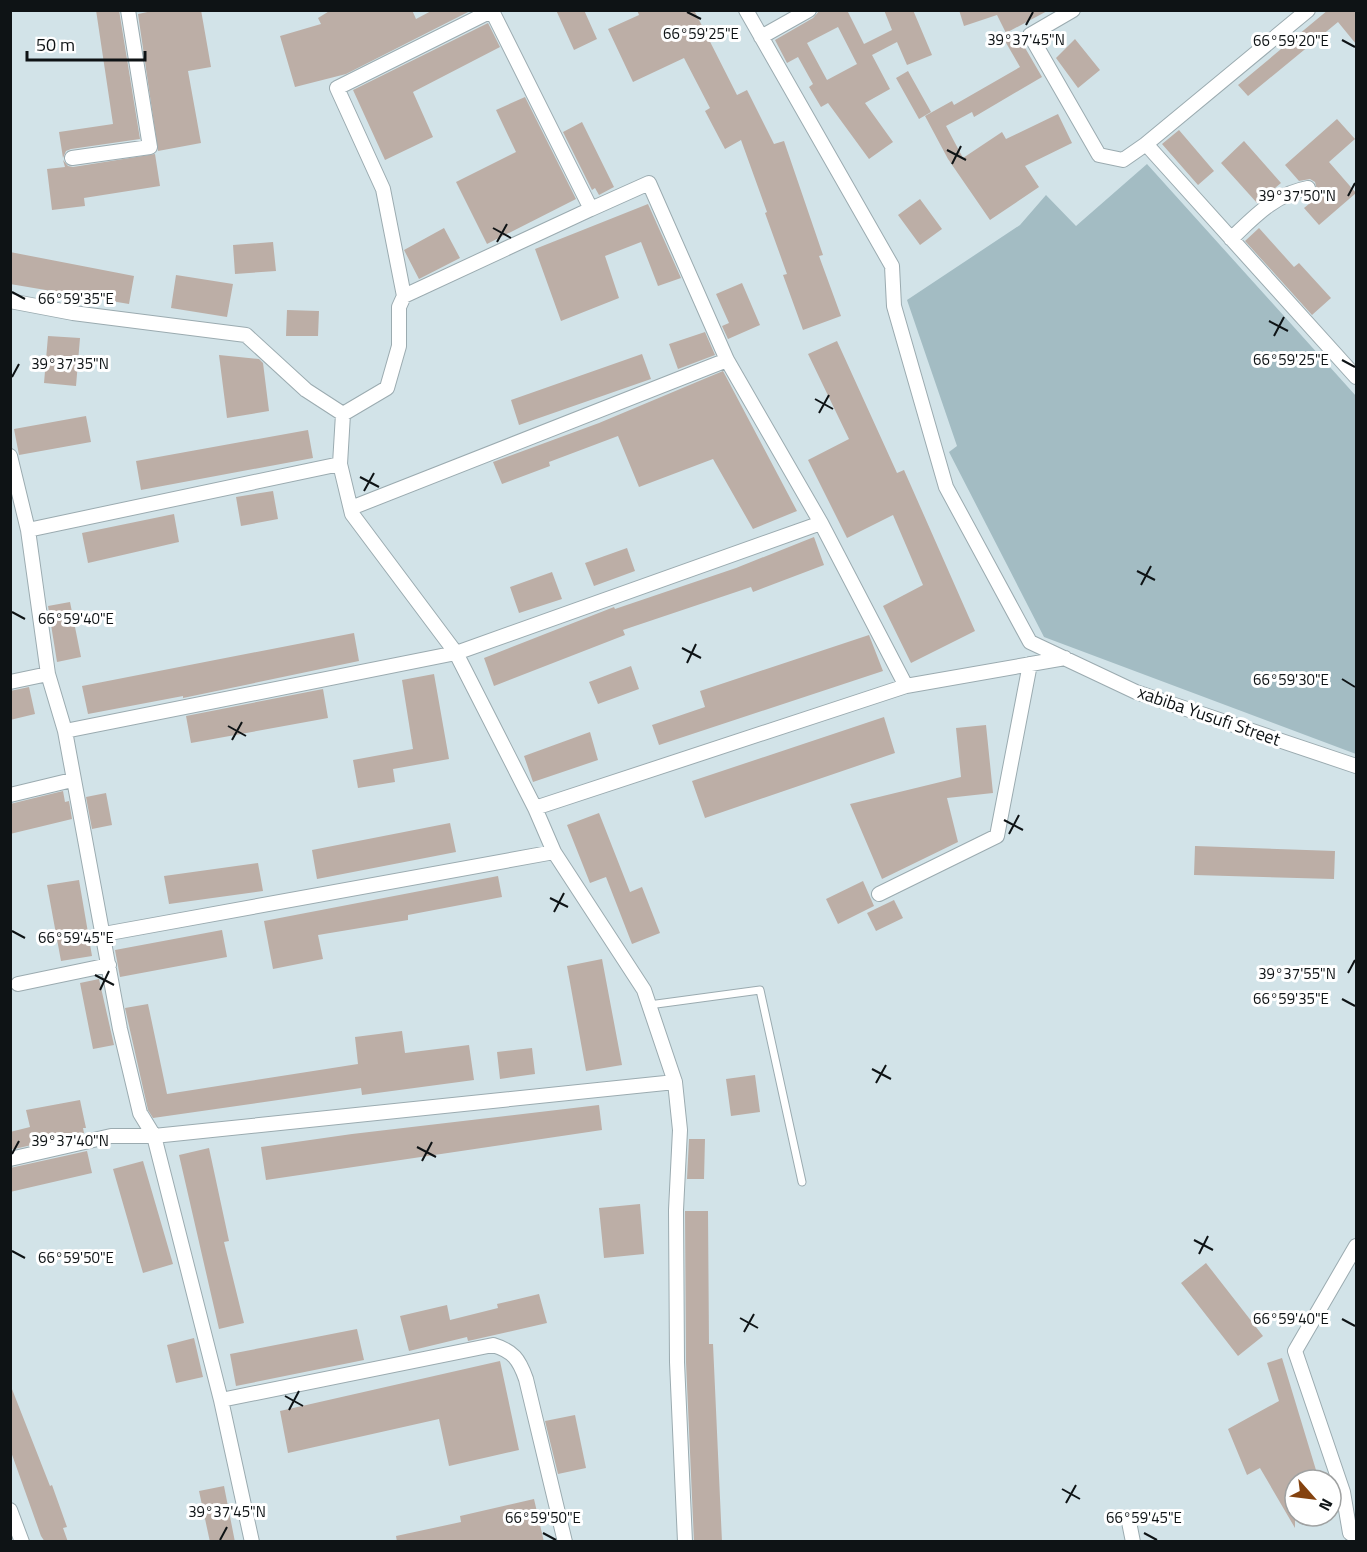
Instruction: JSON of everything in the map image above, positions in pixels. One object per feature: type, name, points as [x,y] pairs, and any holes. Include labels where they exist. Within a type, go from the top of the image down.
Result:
[{"type":"street","points":[[72,158],[150,147],[128,10]]},
{"type":"street","name":"xabiba Yusufi Street","points":[[746,10],[892,266],[894,306],[946,487],[1030,642],[1136,692],[1356,766]]},
{"type":"street","points":[[761,37],[809,10]]},
{"type":"street","points":[[1073,10],[1030,35],[1099,155],[1123,160],[1146,144],[1308,10]]},
{"type":"street","points":[[343,414],[387,388],[399,346],[399,307],[404,296],[383,189],[337,88],[493,11],[591,209]]},
{"type":"street","points":[[1146,144],[1231,239],[1355,371]]},
{"type":"street","points":[[404,296],[649,183],[728,360],[821,523],[906,686]]},
{"type":"street","points":[[1231,239],[1263,208],[1290,192],[1308,188]]},
{"type":"street","points":[[10,301],[73,313],[246,335],[306,390],[343,414]]},
{"type":"street","points":[[351,508],[728,360]]},
{"type":"street","points":[[343,414],[340,464],[352,514],[456,653],[535,808],[554,852],[644,990],[675,1082],[680,1130],[676,1210],[677,1362],[685,1542]]},
{"type":"street","points":[[10,456],[28,530],[48,674],[65,731],[72,780],[140,1113],[154,1136],[221,1400],[252,1542]]},
{"type":"street","points":[[28,530],[340,464]]},
{"type":"street","points":[[65,731],[456,653],[821,523]]},
{"type":"street","points":[[535,808],[906,686],[1065,658]]},
{"type":"street","points":[[879,894],[997,836],[1030,664]]},
{"type":"street","points":[[10,682],[48,674]]},
{"type":"street","points":[[10,795],[72,780]]},
{"type":"street","points":[[104,934],[554,852]]},
{"type":"street","points":[[18,984],[109,965]]},
{"type":"street","points":[[10,1160],[111,1136],[154,1136],[675,1082]]},
{"type":"street","points":[[1354,1533],[1343,1492],[1295,1351],[1356,1246]]},
{"type":"street","points":[[221,1400],[493,1345],[508,1350],[519,1359],[526,1378],[565,1542]]},
{"type":"street","points":[[10,1510],[21,1542]]},
{"type":"street","points":[[1129,1522],[1133,1542]]},
{"type":"lane","points":[[649,1005],[760,990],[802,1182]]},
{"type":"shaded area","points":[[1147,164],[1356,396],[1356,754],[1044,637],[949,452],[957,446],[907,300],[1020,225],[1046,195],[1076,226]]},
{"type":"building","points":[[96,10],[119,10],[140,139],[71,149],[66,151],[63,158],[59,132],[113,124]]},
{"type":"building","points":[[157,10],[201,10],[211,67],[188,71],[201,143],[158,151],[138,14]]},
{"type":"building","points":[[331,10],[412,10],[416,19],[433,10],[472,10],[346,74],[295,87],[280,36],[321,24],[318,18]]},
{"type":"building","points":[[556,10],[584,10],[597,39],[574,50]]},
{"type":"building","points":[[637,10],[694,10],[737,95],[747,90],[774,144],[784,141],[823,255],[819,256],[841,316],[803,330],[783,275],[787,274],[765,213],[767,212],[741,140],[725,149],[705,111],[710,108],[684,58],[633,82],[608,29],[639,15]]},
{"type":"building","points":[[820,10],[847,10],[864,44],[892,30],[884,10],[913,10],[932,55],[907,65],[897,42],[872,55],[890,89],[865,103],[893,142],[869,159],[828,103],[821,107],[809,87],[813,84],[798,57],[787,63],[775,40],[813,18]],"holes":[[[838,27],[857,64],[827,80],[807,43]]]},
{"type":"building","points":[[959,10],[1049,10],[1006,33],[997,15],[964,26]]},
{"type":"building","points":[[1328,10],[1356,10],[1356,44],[1338,22],[1248,96],[1238,85]]},
{"type":"building","points":[[488,23],[500,47],[413,92],[433,137],[385,160],[353,90]]},
{"type":"building","points":[[1017,34],[1042,77],[974,117],[972,112],[946,126],[963,158],[1002,132],[1006,139],[1058,114],[1072,143],[1025,166],[1039,187],[990,220],[948,159],[925,116],[952,101],[954,105],[1020,67],[1005,41]]},
{"type":"building","points":[[1075,39],[1100,70],[1078,88],[1056,58]]},
{"type":"building","points":[[908,71],[931,112],[919,119],[896,78]]},
{"type":"building","points":[[525,97],[576,199],[487,244],[456,182],[516,152],[496,110]]},
{"type":"building","points":[[1337,119],[1355,139],[1329,162],[1356,193],[1319,225],[1304,208],[1315,199],[1312,196],[1317,190],[1315,182],[1310,179],[1299,181],[1285,165]]},
{"type":"building","points":[[582,122],[614,187],[599,195],[595,188],[592,190],[563,132]]},
{"type":"building","points":[[1179,130],[1214,171],[1198,185],[1162,144]]},
{"type":"building","points":[[1244,141],[1281,183],[1257,203],[1221,163]]},
{"type":"building","points":[[155,154],[160,186],[84,198],[85,206],[52,210],[47,169],[65,167],[63,160],[68,166],[73,167]]},
{"type":"building","points":[[920,199],[942,229],[920,245],[898,215]]},
{"type":"building","points":[[648,204],[681,278],[658,286],[641,242],[605,256],[619,298],[561,321],[535,249]]},
{"type":"building","points":[[444,228],[460,258],[419,279],[404,250]]},
{"type":"building","points":[[1259,228],[1294,267],[1299,263],[1331,298],[1312,315],[1245,241]]},
{"type":"building","points":[[273,242],[276,271],[235,274],[233,245]]},
{"type":"building","points":[[10,252],[134,276],[129,304],[10,284]]},
{"type":"building","points":[[176,275],[233,284],[227,317],[171,308]]},
{"type":"building","points":[[742,283],[760,325],[728,339],[722,326],[729,323],[716,294]]},
{"type":"building","points":[[287,310],[319,311],[318,336],[286,336]]},
{"type":"building","points":[[705,332],[715,355],[678,369],[669,344]]},
{"type":"building","points":[[48,336],[80,338],[76,386],[44,383]]},
{"type":"building","points":[[837,341],[897,473],[904,470],[975,631],[911,663],[883,606],[923,585],[893,515],[847,538],[808,460],[849,439],[808,354]]},
{"type":"building","points":[[642,354],[651,379],[519,425],[511,400]]},
{"type":"building","points":[[219,355],[259,359],[263,363],[269,411],[227,418]]},
{"type":"building","points":[[723,371],[797,511],[753,529],[713,459],[639,487],[618,436],[549,462],[550,466],[502,484],[493,462],[599,423]]},
{"type":"building","points":[[86,416],[91,442],[19,455],[14,429]]},
{"type":"building","points":[[308,430],[313,458],[141,490],[136,461]]},
{"type":"building","points":[[273,491],[278,519],[241,526],[236,497]]},
{"type":"building","points":[[174,514],[179,542],[88,563],[82,533]]},
{"type":"building","points":[[814,537],[824,565],[753,592],[751,587],[623,630],[625,635],[494,686],[484,658],[614,607],[615,609],[736,568]]},
{"type":"building","points":[[627,548],[635,571],[594,586],[585,563]]},
{"type":"building","points":[[552,572],[562,599],[519,613],[510,587]]},
{"type":"building","points":[[70,602],[81,657],[57,662],[48,606]]},
{"type":"building","points":[[354,633],[359,661],[183,698],[183,696],[88,714],[82,686]]},
{"type":"building","points":[[869,635],[883,671],[659,745],[652,725],[705,707],[700,691]]},
{"type":"building","points":[[631,666],[639,689],[598,704],[589,682]]},
{"type":"building","points":[[434,674],[449,759],[393,769],[395,782],[358,788],[353,760],[413,749],[402,680]]},
{"type":"building","points":[[29,687],[35,714],[10,720],[10,691]]},
{"type":"building","points":[[323,689],[328,718],[191,743],[186,716]]},
{"type":"building","points":[[884,717],[895,753],[705,818],[692,781]]},
{"type":"building","points":[[986,725],[993,793],[947,798],[958,842],[882,879],[850,804],[961,777],[956,728]]},
{"type":"building","points":[[590,732],[598,760],[533,782],[524,756]]},
{"type":"building","points":[[63,791],[65,802],[69,801],[72,819],[10,834],[10,804]]},
{"type":"building","points":[[106,793],[112,825],[92,829],[86,797]]},
{"type":"building","points":[[599,813],[630,892],[642,887],[660,933],[632,944],[606,877],[590,883],[567,825]]},
{"type":"building","points":[[450,823],[456,852],[317,879],[312,850]]},
{"type":"building","points":[[1195,846],[1335,851],[1334,879],[1194,875]]},
{"type":"building","points":[[258,863],[263,891],[169,904],[164,876]]},
{"type":"building","points":[[498,876],[502,897],[408,915],[408,920],[318,935],[323,959],[273,969],[264,921]]},
{"type":"building","points":[[79,880],[92,956],[61,961],[47,885]]},
{"type":"building","points":[[863,881],[874,906],[838,924],[826,899]]},
{"type":"building","points":[[894,900],[903,918],[876,931],[867,913]]},
{"type":"building","points":[[222,930],[227,957],[120,977],[115,950]]},
{"type":"building","points":[[602,959],[622,1065],[586,1071],[567,966]]},
{"type":"building","points":[[99,979],[114,1045],[93,1049],[80,983]]},
{"type":"building","points":[[148,1004],[167,1094],[358,1064],[355,1037],[402,1031],[405,1053],[469,1045],[474,1080],[362,1095],[361,1088],[153,1118],[148,1110],[125,1008]]},
{"type":"building","points":[[532,1048],[535,1074],[500,1079],[497,1052]]},
{"type":"building","points":[[755,1075],[760,1112],[731,1116],[726,1079]]},
{"type":"building","points":[[80,1100],[86,1128],[83,1128],[84,1133],[10,1150],[10,1132],[30,1127],[26,1110]]},
{"type":"building","points":[[599,1105],[602,1130],[266,1180],[261,1147]]},
{"type":"building","points":[[689,1139],[705,1139],[704,1179],[687,1179]]},
{"type":"building","points":[[209,1148],[229,1241],[224,1242],[244,1323],[219,1329],[179,1155]]},
{"type":"building","points":[[87,1151],[92,1173],[10,1192],[10,1168]]},
{"type":"building","points":[[143,1161],[173,1264],[143,1273],[113,1169]]},
{"type":"building","points":[[640,1204],[644,1254],[604,1258],[599,1208]]},
{"type":"building","points":[[685,1211],[708,1211],[709,1344],[713,1344],[722,1542],[694,1542],[686,1362]]},
{"type":"building","points":[[1206,1263],[1263,1336],[1238,1356],[1181,1283]]},
{"type":"building","points":[[539,1294],[547,1323],[468,1341],[467,1337],[409,1351],[400,1316],[447,1305],[450,1320],[498,1308],[497,1304]]},
{"type":"building","points":[[357,1329],[364,1360],[236,1386],[230,1354]]},
{"type":"building","points":[[194,1338],[203,1377],[176,1383],[167,1345]]},
{"type":"building","points":[[1282,1358],[1315,1468],[1283,1468],[1283,1507],[1260,1468],[1247,1475],[1228,1429],[1279,1401],[1267,1363]]},
{"type":"building","points":[[500,1361],[519,1450],[449,1466],[439,1419],[288,1453],[280,1411]]},
{"type":"building","points":[[10,1384],[50,1486],[52,1485],[67,1527],[63,1528],[68,1542],[45,1542],[41,1536],[10,1449]]},
{"type":"building","points":[[575,1415],[586,1468],[558,1474],[545,1421]]},
{"type":"building","points":[[224,1486],[235,1542],[210,1542],[199,1491]]},
{"type":"building","points":[[534,1499],[544,1542],[397,1542],[396,1536],[461,1522],[460,1516]]}]
